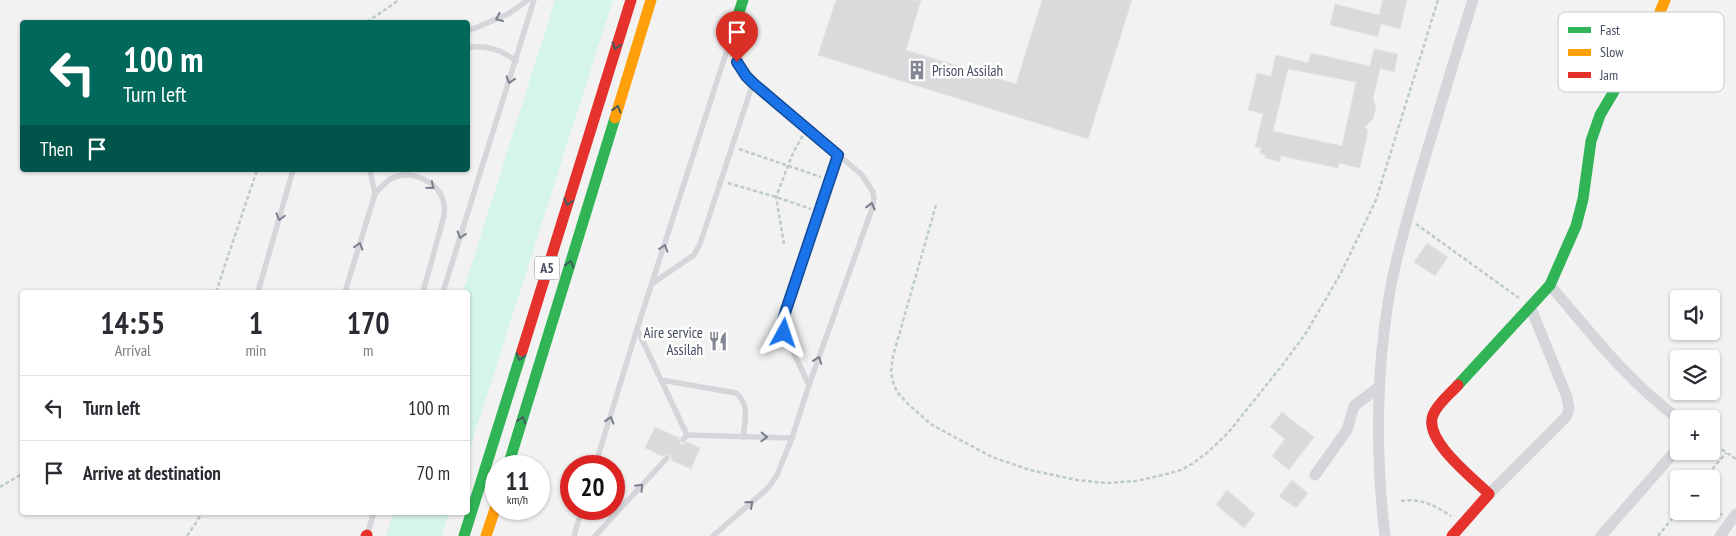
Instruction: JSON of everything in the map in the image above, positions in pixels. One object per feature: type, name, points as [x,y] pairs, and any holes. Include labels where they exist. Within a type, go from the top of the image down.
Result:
[{"type":"main road","name":"A5","points":[[464,536],[631,0]]},
{"type":"main road","name":"A5","points":[[511,455],[651,0]]},
{"type":"main road","points":[[730,40],[743,0]]},
{"type":"main road","points":[[1660,12],[1665,0]]},
{"type":"main road","points":[[1452,536],[1490,494],[1442,446],[1434,435],[1431,427],[1431,418],[1435,410],[1550,285],[1576,226],[1584,199],[1591,141],[1600,115],[1614,92]]},
{"type":"main road","points":[[486,536],[491,520]]},
{"type":"street","points":[[1385,536],[1380,497],[1379,437],[1380,387],[1386,316],[1406,218],[1473,0]]},
{"type":"street","points":[[1550,285],[1621,367],[1670,412]]},
{"type":"street","points":[[1490,494],[1566,417],[1569,409],[1567,397],[1530,306]]},
{"type":"street","points":[[1315,475],[1347,430],[1354,406],[1380,387]]},
{"type":"street","points":[[1601,536],[1670,458]]},
{"type":"street","points":[[1720,536],[1736,514]]},
{"type":"lane","points":[[470,30],[508,14],[528,0]]},
{"type":"lane","points":[[444,290],[534,0]]},
{"type":"lane","points":[[713,536],[768,488],[777,475],[792,438],[872,209],[874,198],[862,175],[746,76],[737,62],[730,40]]},
{"type":"lane","points":[[598,455],[730,40]]},
{"type":"lane","points":[[470,48],[484,46],[495,49],[516,61]]},
{"type":"lane","points":[[653,282],[694,255],[700,244],[753,83]]},
{"type":"lane","points":[[809,385],[784,333],[783,320],[838,155]]},
{"type":"lane","points":[[259,290],[293,172]]},
{"type":"lane","points":[[370,172],[375,194]]},
{"type":"lane","points":[[346,290],[375,194],[392,178],[409,175],[422,178],[433,184],[440,193],[445,205],[444,216],[424,290]]},
{"type":"lane","points":[[637,329],[685,437],[792,438]]},
{"type":"lane","points":[[661,380],[736,393],[742,398],[746,409],[743,437]]},
{"type":"lane","points":[[595,536],[667,458]]},
{"type":"lane","points":[[367,535],[373,515]]},
{"type":"lane","points":[[574,536],[579,520]]},
{"type":"path","points":[[371,20],[399,0]]},
{"type":"path","points":[[936,205],[892,356],[891,371],[897,392],[932,425],[992,457],[1030,470],[1077,480],[1107,483],[1136,481],[1181,470],[1208,452],[1228,433],[1284,363],[1327,298],[1376,200],[1438,0]]},
{"type":"path","points":[[784,244],[776,196],[793,154],[806,129]]},
{"type":"path","points":[[732,146],[830,180]]},
{"type":"path","points":[[217,290],[257,172]]},
{"type":"path","points":[[722,181],[776,196],[819,212]]},
{"type":"path","points":[[1406,218],[1530,306]]},
{"type":"path","points":[[1720,449],[1736,459]]},
{"type":"path","points":[[1712,470],[1726,453]]},
{"type":"path","points":[[0,487],[20,475]]},
{"type":"path","points":[[1401,501],[1411,500],[1431,504],[1463,523]]},
{"type":"path","points":[[187,536],[201,515]]},
{"type":"path","points":[[1658,536],[1671,520]]},
{"type":"green space","points":[[555,0],[613,0],[470,449],[470,290],[464,290]]},
{"type":"green space","points":[[393,515],[448,515],[442,536],[386,536]]},
{"type":"building","name":"Prison Assilah","points":[[836,0],[921,0],[906,50],[1016,84],[1042,0],[1132,0],[1088,139],[818,55]]},
{"type":"building","points":[[1383,0],[1407,0],[1400,29],[1381,24],[1378,37],[1330,25],[1335,4],[1379,15]]},
{"type":"building","points":[[1374,49],[1398,54],[1394,72],[1380,68],[1373,99],[1376,108],[1373,119],[1365,127],[1368,130],[1360,168],[1339,163],[1338,168],[1281,156],[1280,162],[1265,158],[1265,155],[1260,154],[1261,148],[1255,147],[1263,114],[1248,110],[1257,73],[1271,76],[1276,55],[1308,63],[1311,53],[1370,66]],"holes":[[[1288,69],[1356,82],[1342,146],[1273,131]]]},
{"type":"building","points":[[1427,243],[1448,257],[1435,276],[1414,262]]},
{"type":"building","points":[[1282,412],[1314,437],[1289,470],[1272,456],[1285,439],[1270,427]]},
{"type":"building","points":[[655,427],[679,438],[680,444],[687,442],[700,448],[691,469],[671,460],[671,456],[668,454],[662,456],[645,448]]},
{"type":"building","points":[[1292,480],[1308,493],[1296,508],[1279,496]]},
{"type":"building","points":[[1227,490],[1255,514],[1244,528],[1216,505]]},
{"type":"traffic: fast","points":[[730,40],[743,0]]},
{"type":"traffic: fast","points":[[1458,385],[1550,285],[1576,226],[1583,199],[1591,141],[1600,115],[1614,92]]},
{"type":"traffic: fast","points":[[511,455],[615,118]]},
{"type":"traffic: fast","points":[[464,536],[522,351]]},
{"type":"traffic: slow","points":[[615,118],[651,0]]},
{"type":"traffic: slow","points":[[1660,12],[1665,0]]},
{"type":"traffic: slow","points":[[486,536],[491,520]]},
{"type":"traffic: jam","points":[[522,351],[631,0]]},
{"type":"traffic: jam","points":[[1452,536],[1489,494],[1451,458],[1435,436],[1432,425],[1433,415],[1437,407],[1458,385]]},
{"type":"place","name":"Prison Assilah","points":[[917,70]]},
{"type":"place","name":"Aire service Assilah","points":[[718,341]]},
{"type":"route","points":[[737,62],[753,83],[838,155],[786,310],[783,320],[784,333]]}]
